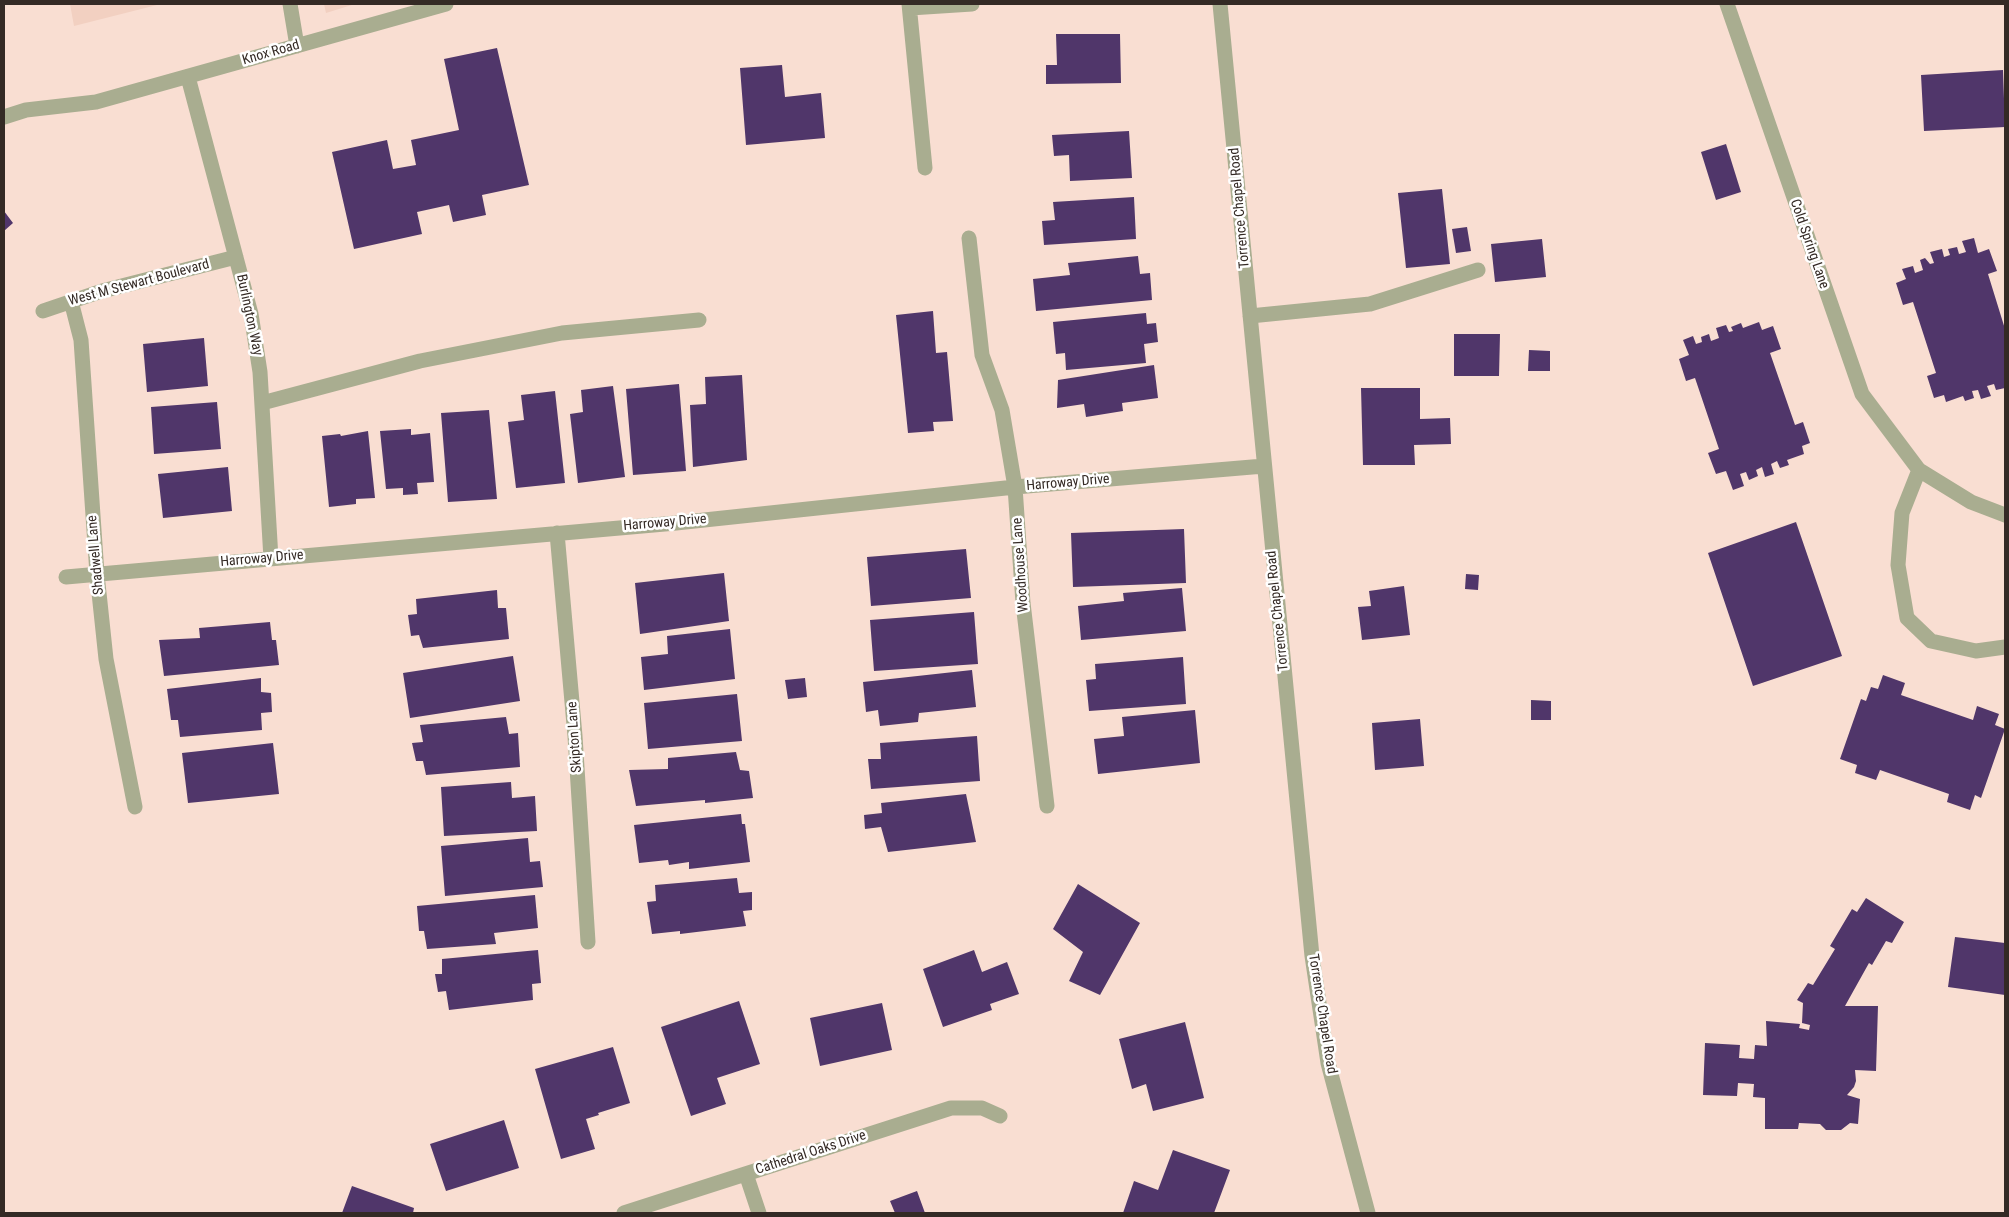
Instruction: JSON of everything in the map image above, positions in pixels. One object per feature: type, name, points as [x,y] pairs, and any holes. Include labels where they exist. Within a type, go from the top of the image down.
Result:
[{"type":"street","points":[[290,4],[298,46]]},
{"type":"street","name":"Knox Road","points":[[4,117],[26,110],[96,102],[446,4]]},
{"type":"street","points":[[925,168],[909,6],[972,4]]},
{"type":"street","name":"Torrence Chapel Road","points":[[1220,4],[1312,956],[1328,1063],[1368,1213]]},
{"type":"street","name":"Cold Spring Lane","points":[[1727,4],[1862,394],[1919,470],[1971,502],[2005,515]]},
{"type":"street","name":"Burlington Way","points":[[188,77],[251,314],[260,372],[271,559]]},
{"type":"street","name":"Woodhouse Lane","points":[[969,238],[982,355],[1002,410],[1015,488],[1023,602],[1047,806]]},
{"type":"street","name":"West M Stewart Boulevard","points":[[43,311],[102,291],[236,257]]},
{"type":"street","points":[[1250,316],[1370,304],[1478,270]]},
{"type":"street","name":"Shadwell Lane","points":[[71,301],[81,340],[97,574],[112,699],[135,807]]},
{"type":"street","points":[[262,403],[420,361],[562,333],[699,320]]},
{"type":"street","name":"Harroway Drive","points":[[66,577],[1264,466]]},
{"type":"street","points":[[1919,470],[1902,513],[1898,565],[1907,618],[1931,641],[1976,651],[2005,647]]},
{"type":"street","name":"Skipton Lane","points":[[557,533],[575,736],[588,942]]},
{"type":"street","name":"Cathedral Oaks Drive","points":[[624,1213],[951,1108],[982,1108],[1000,1116]]},
{"type":"street","points":[[746,1174],[759,1213]]},
{"type":"shaded area","points":[[70,4],[161,4],[74,26]]},
{"type":"shaded area","points":[[324,4],[355,4],[326,13]]},
{"type":"building","points":[[1056,34],[1120,34],[1121,83],[1046,84],[1046,65],[1057,65]]},
{"type":"building","points":[[497,48],[529,185],[482,195],[486,215],[453,222],[449,205],[417,212],[422,234],[354,249],[332,152],[387,140],[393,169],[416,165],[411,140],[459,130],[444,59]]},
{"type":"building","points":[[782,65],[785,97],[821,93],[825,138],[746,145],[740,68]]},
{"type":"building","points":[[2003,70],[2005,127],[1924,131],[1921,75]]},
{"type":"building","points":[[1129,131],[1132,178],[1070,181],[1069,155],[1054,156],[1052,135]]},
{"type":"building","points":[[1726,144],[1741,192],[1716,200],[1701,152]]},
{"type":"building","points":[[1442,189],[1450,264],[1406,268],[1398,193]]},
{"type":"building","points":[[1134,197],[1136,239],[1044,245],[1042,221],[1055,220],[1053,202]]},
{"type":"building","points":[[4,211],[13,223],[4,231]]},
{"type":"building","points":[[1467,227],[1471,251],[1456,253],[1452,229]]},
{"type":"building","points":[[1974,238],[1978,253],[1989,249],[1997,271],[1988,274],[2005,329],[2005,388],[1996,390],[1994,384],[1987,386],[1991,396],[1981,399],[1978,390],[1972,391],[1974,398],[1965,401],[1963,396],[1946,402],[1944,395],[1934,398],[1927,376],[1936,373],[1913,302],[1903,305],[1896,283],[1906,279],[1902,269],[1913,266],[1915,273],[1923,270],[1920,260],[1925,258],[1930,264],[1934,263],[1930,252],[1942,249],[1944,257],[1950,255],[1948,249],[1957,247],[1959,254],[1966,252],[1962,241]]},
{"type":"building","points":[[1542,239],[1546,277],[1495,282],[1491,244]]},
{"type":"building","points":[[1138,256],[1140,274],[1150,273],[1152,300],[1036,311],[1033,279],[1070,275],[1068,263]]},
{"type":"building","points":[[933,311],[936,353],[947,352],[953,421],[933,422],[934,431],[908,433],[896,315]]},
{"type":"building","points":[[1146,313],[1147,324],[1156,323],[1158,342],[1144,344],[1146,363],[1066,370],[1065,353],[1056,354],[1053,322]]},
{"type":"building","points":[[1759,322],[1762,330],[1773,326],[1781,349],[1770,353],[1795,425],[1803,422],[1810,443],[1802,446],[1804,454],[1787,460],[1789,465],[1780,468],[1777,461],[1771,464],[1774,474],[1765,477],[1762,467],[1756,470],[1758,476],[1749,480],[1746,472],[1740,474],[1744,486],[1733,490],[1726,471],[1716,474],[1708,453],[1719,449],[1695,378],[1686,381],[1679,359],[1689,355],[1683,340],[1693,336],[1696,344],[1702,342],[1701,337],[1709,334],[1711,341],[1719,338],[1716,328],[1726,325],[1729,332],[1733,331],[1731,327],[1741,323],[1743,328]]},
{"type":"building","points":[[1454,334],[1500,334],[1499,376],[1454,376]]},
{"type":"building","points":[[204,338],[208,386],[147,392],[143,344]]},
{"type":"building","points":[[1529,350],[1550,351],[1550,371],[1528,371]]},
{"type":"building","points":[[1154,365],[1158,398],[1122,403],[1123,411],[1086,417],[1084,404],[1057,408],[1058,380]]},
{"type":"building","points":[[742,375],[747,460],[693,467],[690,405],[706,404],[705,377]]},
{"type":"building","points":[[679,384],[686,471],[633,475],[626,389]]},
{"type":"building","points":[[613,386],[625,477],[578,483],[570,414],[583,412],[581,390]]},
{"type":"building","points":[[1361,388],[1420,388],[1420,419],[1450,418],[1451,444],[1414,445],[1415,465],[1363,465]]},
{"type":"building","points":[[555,391],[565,483],[516,488],[508,422],[524,420],[521,395]]},
{"type":"building","points":[[217,402],[221,449],[154,454],[151,407]]},
{"type":"building","points":[[489,410],[497,499],[448,502],[441,413]]},
{"type":"building","points":[[411,429],[411,435],[430,433],[434,482],[417,483],[418,494],[403,495],[403,488],[386,489],[380,431]]},
{"type":"building","points":[[368,431],[375,498],[356,499],[356,504],[329,507],[322,436],[340,434],[341,436]]},
{"type":"building","points":[[228,467],[232,511],[163,518],[158,474]]},
{"type":"building","points":[[1796,522],[1842,656],[1753,686],[1708,553]]},
{"type":"building","points":[[1184,529],[1186,583],[1073,587],[1071,533]]},
{"type":"building","points":[[966,549],[971,598],[871,606],[867,557]]},
{"type":"building","points":[[724,573],[729,621],[640,634],[635,583]]},
{"type":"building","points":[[1466,574],[1479,575],[1478,590],[1465,589]]},
{"type":"building","points":[[1404,586],[1410,635],[1362,640],[1358,607],[1371,606],[1369,591]]},
{"type":"building","points":[[1182,588],[1186,631],[1081,640],[1078,606],[1124,601],[1123,593]]},
{"type":"building","points":[[497,590],[498,608],[506,608],[509,639],[423,648],[419,635],[411,636],[408,615],[417,614],[416,599]]},
{"type":"building","points":[[974,612],[978,664],[874,671],[870,620]]},
{"type":"building","points":[[270,622],[272,640],[276,640],[279,665],[164,676],[159,640],[200,638],[199,628]]},
{"type":"building","points":[[730,629],[735,679],[644,690],[641,657],[668,654],[667,636]]},
{"type":"building","points":[[513,656],[520,701],[410,718],[403,673]]},
{"type":"building","points":[[1183,657],[1186,704],[1089,711],[1086,680],[1096,679],[1095,664]]},
{"type":"building","points":[[972,670],[976,707],[919,713],[918,722],[880,726],[878,710],[866,712],[863,682]]},
{"type":"building","points":[[1883,675],[1905,683],[1901,695],[1973,720],[1977,706],[1999,714],[1995,725],[2005,729],[1981,798],[1975,795],[1970,810],[1947,802],[1949,794],[1880,770],[1876,780],[1855,773],[1857,765],[1840,759],[1861,699],[1866,701],[1871,687],[1878,689]]},
{"type":"building","points":[[261,678],[261,692],[271,693],[272,712],[261,713],[262,730],[180,737],[178,720],[171,720],[167,689]]},
{"type":"building","points":[[805,678],[807,697],[788,699],[785,680]]},
{"type":"building","points":[[737,694],[742,741],[648,749],[644,703]]},
{"type":"building","points":[[1531,700],[1551,701],[1551,720],[1531,720]]},
{"type":"building","points":[[1195,710],[1200,763],[1098,774],[1094,739],[1124,736],[1122,717]]},
{"type":"building","points":[[506,717],[509,734],[518,733],[520,767],[426,775],[423,761],[416,761],[412,743],[423,742],[420,725]]},
{"type":"building","points":[[1420,719],[1424,766],[1375,770],[1372,723]]},
{"type":"building","points":[[977,736],[980,781],[871,789],[868,759],[881,759],[880,743]]},
{"type":"building","points":[[273,743],[279,794],[188,803],[182,753]]},
{"type":"building","points":[[736,752],[740,770],[749,771],[753,798],[705,803],[705,800],[636,806],[629,770],[668,769],[668,758]]},
{"type":"building","points":[[511,782],[512,798],[535,796],[537,831],[444,836],[441,787]]},
{"type":"building","points":[[966,794],[976,842],[888,852],[881,827],[865,829],[864,815],[882,813],[881,803]]},
{"type":"building","points":[[741,814],[742,824],[745,824],[750,862],[689,869],[689,862],[669,865],[668,860],[639,863],[634,825]]},
{"type":"building","points":[[528,838],[530,862],[540,861],[543,887],[445,896],[441,846]]},
{"type":"building","points":[[737,878],[739,893],[752,892],[752,910],[743,911],[746,926],[680,934],[680,931],[652,934],[647,902],[656,901],[655,885]]},
{"type":"building","points":[[1078,884],[1140,923],[1100,995],[1069,981],[1083,952],[1053,929]]},
{"type":"building","points":[[535,895],[538,928],[494,933],[496,944],[427,949],[424,931],[419,931],[417,906]]},
{"type":"building","points":[[1866,898],[1904,922],[1892,943],[1886,941],[1872,965],[1869,963],[1845,1006],[1878,1006],[1876,1071],[1855,1070],[1856,1081],[1854,1087],[1847,1095],[1860,1099],[1858,1124],[1850,1123],[1841,1130],[1826,1130],[1820,1124],[1799,1123],[1798,1129],[1765,1129],[1765,1098],[1753,1097],[1754,1084],[1738,1083],[1737,1096],[1703,1095],[1705,1043],[1740,1045],[1739,1058],[1754,1059],[1755,1045],[1767,1046],[1766,1021],[1800,1024],[1799,1028],[1809,1030],[1810,1025],[1802,1023],[1803,1003],[1797,1000],[1808,983],[1813,985],[1835,949],[1830,946],[1852,909],[1857,912]]},
{"type":"building","points":[[1955,937],[2005,943],[2005,995],[1948,987]]},
{"type":"building","points":[[538,950],[541,983],[532,984],[533,1000],[449,1010],[446,991],[438,992],[435,974],[442,974],[442,959]]},
{"type":"building","points":[[974,950],[982,972],[1007,962],[1019,994],[990,1004],[992,1010],[943,1027],[923,969]]},
{"type":"building","points":[[739,1001],[760,1064],[717,1078],[726,1104],[691,1116],[661,1027]]},
{"type":"building","points":[[882,1003],[892,1050],[820,1066],[810,1018]]},
{"type":"building","points":[[1185,1022],[1204,1098],[1153,1111],[1146,1084],[1132,1089],[1119,1039]]},
{"type":"building","points":[[613,1047],[630,1103],[598,1113],[599,1115],[586,1119],[595,1149],[561,1159],[535,1069]]},
{"type":"building","points":[[504,1120],[519,1168],[446,1191],[430,1144]]},
{"type":"building","points":[[1173,1150],[1230,1170],[1214,1213],[1123,1213],[1134,1181],[1158,1190]]},
{"type":"building","points":[[352,1186],[414,1208],[413,1213],[342,1213]]},
{"type":"building","points":[[917,1191],[925,1213],[895,1213],[890,1201]]}]
